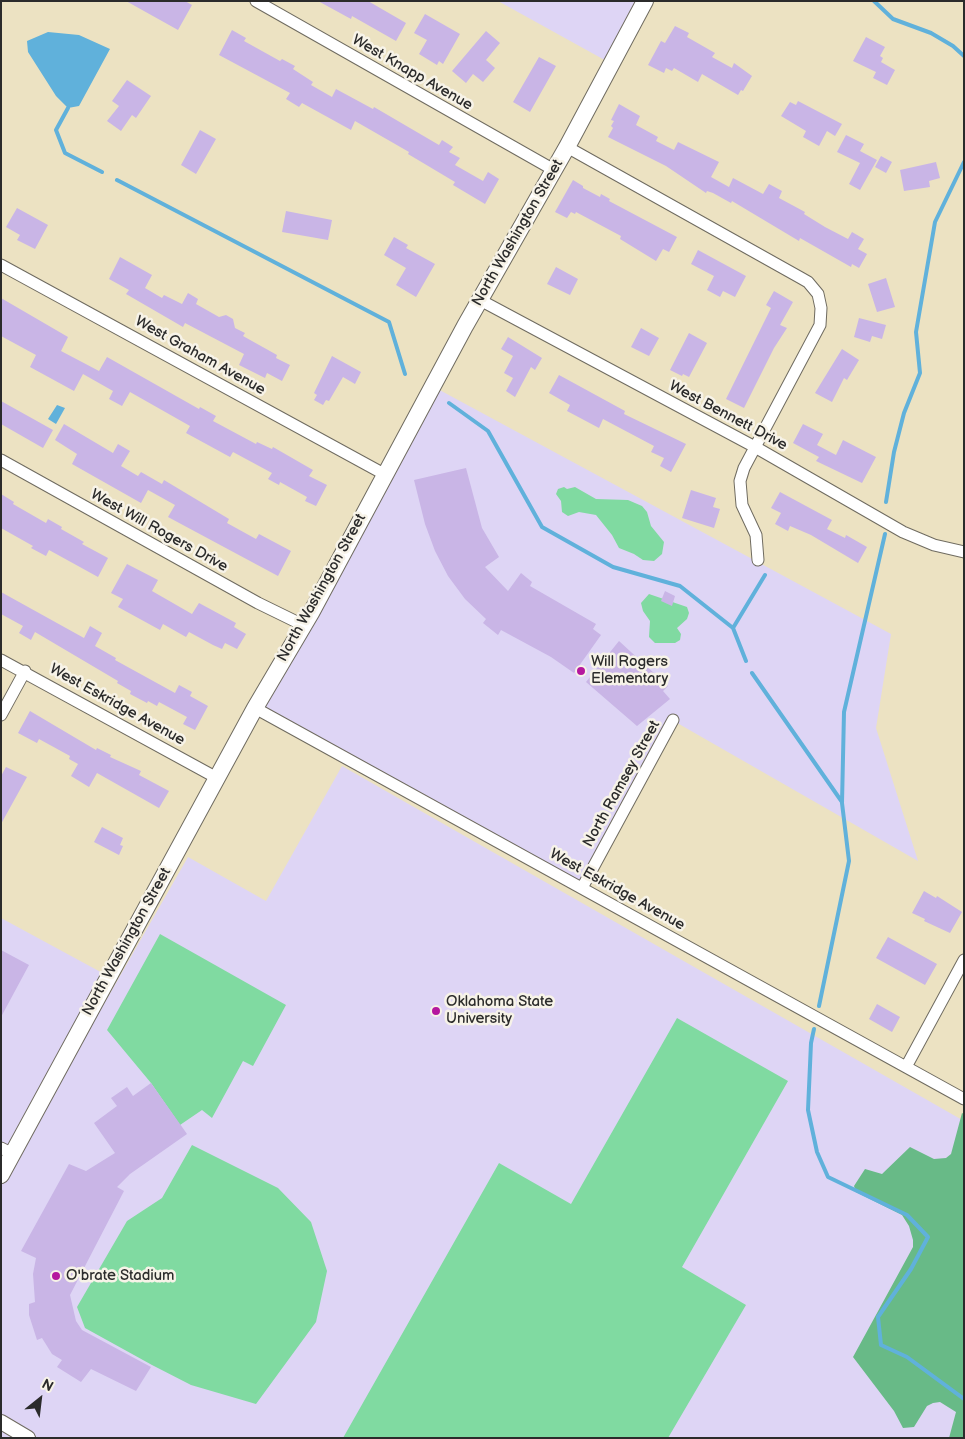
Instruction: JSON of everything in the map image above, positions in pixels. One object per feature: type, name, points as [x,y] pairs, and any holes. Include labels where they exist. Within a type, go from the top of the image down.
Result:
[{"type":"main road","name":"North Washington Street","points":[[1,1175],[7,1151],[303,625],[480,300],[567,147],[645,1]]},
{"type":"street","name":"West Knapp Avenue","points":[[256,1],[554,170]]},
{"type":"street","points":[[567,147],[808,282],[818,294],[821,308],[820,325],[744,468],[740,494],[742,506],[756,535],[758,560]]},
{"type":"street","name":"West Graham Avenue","points":[[1,265],[384,474]]},
{"type":"street","name":"West Bennett Drive","points":[[480,300],[755,447],[903,532],[934,546],[964,552]]},
{"type":"street","name":"West Will Rogers Drive","points":[[1,460],[258,604],[303,625]]},
{"type":"street","name":"West Eskridge Avenue","points":[[1,660],[25,671],[217,778]]},
{"type":"street","points":[[1,715],[25,671]]},
{"type":"street","name":"West Eskridge Avenue","points":[[255,708],[964,1099]]},
{"type":"street","name":"North Ramsey Street","points":[[582,888],[673,720]]},
{"type":"street","points":[[906,1067],[964,960]]},
{"type":"street","points":[[1,1422],[28,1438]]},
{"type":"shaded area","points":[[498,1],[643,1],[610,63]]},
{"type":"shaded area","name":"Will Rogers Elementary","points":[[434,387],[891,634],[876,728],[918,861],[672,720],[581,887],[256,708]]},
{"type":"shaded area","name":"Oklahoma State University","points":[[342,766],[964,1121],[964,1438],[1,1438],[1,1184],[188,857],[266,901]]},
{"type":"shaded area","points":[[1,918],[108,976],[12,1153],[1,1147]]},
{"type":"green space","points":[[564,487],[567,489],[575,487],[596,499],[628,500],[642,506],[647,512],[651,526],[664,542],[662,554],[654,561],[643,560],[619,548],[612,535],[596,515],[579,512],[568,516],[562,512],[561,501],[556,494],[558,489]]},
{"type":"green space","points":[[649,594],[687,607],[689,613],[687,619],[677,628],[681,634],[680,640],[675,643],[655,643],[649,637],[650,621],[643,611],[641,603]]},
{"type":"green space","points":[[160,934],[286,1005],[253,1066],[243,1061],[212,1118],[202,1110],[180,1125],[151,1083],[107,1030]]},
{"type":"green space","points":[[677,1018],[788,1081],[682,1267],[746,1305],[668,1438],[343,1438],[499,1163],[571,1204]]},
{"type":"green space","points":[[962,1113],[964,1114],[964,1438],[949,1438],[956,1412],[940,1402],[933,1403],[927,1406],[914,1427],[903,1428],[894,1411],[853,1357],[913,1247],[909,1226],[902,1215],[856,1192],[854,1186],[865,1169],[882,1174],[910,1147],[934,1159],[946,1158],[951,1154]]},
{"type":"green space","points":[[192,1145],[278,1188],[311,1222],[327,1271],[316,1322],[256,1404],[191,1385],[152,1365],[85,1328],[77,1307],[127,1221],[162,1198]]},
{"type":"water","points":[[48,32],[79,35],[110,49],[79,106],[68,108],[56,96],[28,52],[27,41]]},
{"type":"water","points":[[57,405],[65,408],[56,424],[48,419]]},
{"type":"building","points":[[126,1],[185,1],[192,5],[178,30]]},
{"type":"building","points":[[318,1],[368,1],[406,23],[396,41],[352,16],[351,19]]},
{"type":"building","points":[[425,14],[460,34],[443,64],[439,61],[437,65],[419,54],[427,40],[414,33]]},
{"type":"building","points":[[675,26],[689,33],[687,37],[715,53],[712,57],[732,68],[734,63],[752,76],[743,91],[741,90],[738,95],[702,74],[698,82],[674,68],[672,71],[666,68],[664,73],[648,65],[661,41],[665,43]]},
{"type":"building","points":[[232,30],[246,38],[244,41],[280,61],[282,59],[295,66],[293,69],[313,82],[311,85],[332,97],[336,89],[373,109],[374,107],[439,145],[442,140],[453,147],[449,152],[460,158],[455,165],[483,181],[488,172],[499,179],[485,204],[453,185],[455,182],[408,154],[409,152],[355,121],[351,130],[302,103],[299,107],[286,99],[290,93],[219,55]]},
{"type":"building","points":[[486,31],[500,43],[486,60],[495,68],[483,82],[473,74],[466,83],[452,71]]},
{"type":"building","points":[[866,37],[885,47],[880,56],[883,58],[881,62],[895,70],[887,85],[873,78],[876,72],[853,61]]},
{"type":"building","points":[[539,57],[556,66],[530,112],[513,102]]},
{"type":"building","points":[[127,80],[151,96],[136,118],[132,115],[121,131],[107,121],[119,106],[112,101]]},
{"type":"building","points":[[798,101],[842,124],[835,136],[827,131],[819,146],[803,137],[806,131],[781,116],[790,102],[796,105]]},
{"type":"building","points":[[619,104],[640,116],[636,125],[658,137],[656,141],[674,150],[678,142],[719,162],[711,177],[729,187],[733,178],[763,194],[769,184],[782,191],[779,198],[805,212],[804,214],[825,227],[848,239],[852,232],[864,239],[858,249],[867,254],[859,268],[852,264],[851,267],[800,238],[799,241],[732,201],[731,203],[707,191],[706,193],[666,166],[608,137],[613,128],[611,126],[614,121],[611,120]]},
{"type":"building","points":[[200,130],[216,139],[196,174],[181,165]]},
{"type":"building","points":[[846,135],[864,144],[860,151],[877,160],[860,190],[849,184],[860,163],[837,152]]},
{"type":"building","points":[[881,156],[892,162],[886,173],[875,167]]},
{"type":"building","points":[[936,162],[940,178],[929,181],[930,187],[904,191],[900,170]]},
{"type":"building","points":[[573,180],[583,186],[583,188],[600,197],[601,194],[610,199],[609,201],[677,237],[669,252],[663,249],[656,261],[620,239],[621,236],[576,212],[575,214],[571,212],[567,218],[555,212]]},
{"type":"building","points":[[17,208],[48,225],[35,249],[17,240],[20,235],[6,227]]},
{"type":"building","points":[[286,211],[332,220],[328,240],[282,232]]},
{"type":"building","points":[[394,237],[408,245],[406,248],[435,264],[416,297],[396,285],[406,268],[384,255]]},
{"type":"building","points":[[698,250],[746,276],[735,297],[723,291],[720,297],[707,290],[714,276],[691,264]]},
{"type":"building","points":[[120,257],[152,275],[145,288],[162,298],[164,295],[182,304],[188,293],[198,299],[196,304],[219,317],[226,315],[233,319],[235,328],[245,333],[243,336],[277,355],[276,358],[290,365],[282,381],[267,373],[265,378],[239,365],[244,354],[185,323],[183,327],[126,294],[129,290],[109,279]]},
{"type":"building","points":[[556,267],[578,279],[570,295],[547,284]]},
{"type":"building","points":[[886,278],[895,307],[877,312],[868,284]]},
{"type":"building","points":[[774,291],[793,302],[780,325],[787,328],[774,348],[744,408],[726,399],[771,308],[766,305]]},
{"type":"building","points":[[1,298],[68,337],[61,351],[99,371],[107,357],[199,409],[200,407],[216,416],[213,421],[256,444],[257,442],[272,449],[273,447],[313,470],[309,476],[327,485],[316,506],[305,501],[307,497],[280,482],[279,485],[268,479],[272,473],[233,452],[230,457],[186,433],[190,426],[130,392],[122,406],[109,399],[113,391],[83,374],[74,391],[30,367],[36,355],[1,336]]},
{"type":"building","points":[[859,318],[886,325],[882,339],[872,336],[870,342],[854,337]]},
{"type":"building","points":[[641,328],[659,338],[649,356],[631,347]]},
{"type":"building","points":[[689,333],[707,343],[689,377],[670,370]]},
{"type":"building","points":[[508,337],[542,358],[535,370],[531,367],[515,397],[506,391],[513,378],[504,373],[513,356],[501,349]]},
{"type":"building","points":[[842,349],[859,360],[847,380],[844,378],[832,402],[815,393]]},
{"type":"building","points":[[332,356],[361,372],[355,384],[343,377],[329,401],[326,400],[323,405],[314,400],[317,395],[314,393]]},
{"type":"building","points":[[559,375],[625,411],[624,414],[686,444],[671,472],[660,466],[664,458],[651,452],[654,446],[603,419],[599,428],[567,411],[570,405],[549,393]]},
{"type":"building","points":[[1,401],[53,430],[43,448],[1,424]]},
{"type":"building","points":[[64,424],[113,453],[118,444],[130,451],[121,466],[138,476],[141,472],[162,484],[164,480],[229,519],[227,523],[256,539],[259,534],[291,551],[278,576],[168,517],[175,505],[148,490],[141,503],[72,464],[77,454],[55,440]]},
{"type":"building","points":[[803,424],[823,434],[817,445],[836,455],[843,440],[876,457],[862,483],[816,461],[819,457],[793,443]]},
{"type":"building","points":[[466,468],[482,528],[499,557],[485,567],[508,591],[521,573],[532,582],[530,586],[596,624],[593,629],[601,635],[574,673],[551,657],[501,630],[498,635],[483,623],[486,619],[465,599],[448,576],[435,551],[425,524],[414,480]]},
{"type":"building","points":[[691,490],[716,498],[713,507],[720,509],[714,528],[682,518]]},
{"type":"building","points":[[780,492],[832,520],[827,529],[845,538],[846,535],[867,547],[858,563],[811,535],[790,526],[788,531],[775,524],[781,513],[771,508]]},
{"type":"building","points":[[1,494],[14,502],[13,504],[46,523],[48,519],[62,527],[61,529],[84,542],[82,544],[108,558],[98,577],[49,550],[46,556],[31,548],[33,546],[1,528]]},
{"type":"building","points":[[127,564],[158,580],[152,591],[192,614],[199,603],[236,623],[234,627],[246,634],[237,649],[225,643],[222,649],[189,632],[186,637],[163,624],[160,630],[118,607],[123,599],[111,593]]},
{"type":"building","points":[[665,591],[675,596],[672,606],[661,601]]},
{"type":"building","points":[[1,592],[84,638],[90,626],[102,633],[95,646],[116,658],[115,660],[175,693],[179,685],[192,692],[190,696],[208,706],[195,730],[183,724],[187,717],[159,702],[157,706],[130,694],[131,691],[117,683],[118,681],[35,632],[31,640],[19,633],[23,626],[1,614]]},
{"type":"building","points":[[619,641],[668,686],[663,691],[670,699],[637,726],[586,682]]},
{"type":"building","points":[[30,711],[96,750],[97,748],[111,755],[110,757],[141,771],[139,775],[169,791],[159,808],[97,773],[89,787],[71,776],[78,764],[69,759],[70,756],[39,739],[37,743],[18,733]]},
{"type":"building","points":[[6,767],[27,777],[1,824],[1,776]]},
{"type":"building","points":[[102,827],[123,838],[120,845],[123,846],[119,855],[94,842]]},
{"type":"building","points":[[924,891],[936,898],[937,896],[962,912],[950,933],[912,913]]},
{"type":"building","points":[[888,937],[937,964],[925,985],[876,958]]},
{"type":"building","points":[[1,950],[29,965],[1,1017]]},
{"type":"building","points":[[877,1004],[900,1017],[892,1032],[869,1019]]},
{"type":"building","name":"O'brate Stadium","points":[[151,1083],[187,1134],[130,1174],[117,1187],[124,1191],[70,1295],[76,1321],[82,1330],[151,1367],[136,1391],[91,1369],[81,1382],[57,1367],[62,1360],[52,1354],[42,1338],[37,1340],[29,1315],[29,1304],[35,1302],[33,1274],[36,1258],[21,1251],[69,1164],[86,1171],[115,1153],[94,1123],[117,1106],[111,1098],[127,1087],[133,1096]]},
{"type":"waterway","points":[[874,1],[893,19],[931,33],[953,46],[964,56]]},
{"type":"waterway","points":[[68,108],[56,130],[65,153],[102,172]]},
{"type":"waterway","points":[[886,502],[894,452],[904,413],[920,373],[916,332],[935,222],[964,162]]},
{"type":"waterway","points":[[117,180],[389,322],[405,374]]},
{"type":"waterway","points":[[449,403],[488,431],[542,527],[613,567],[680,586],[733,628]]},
{"type":"waterway","points":[[819,1006],[849,861],[842,803],[844,712],[885,534]]},
{"type":"waterway","points":[[746,661],[733,628],[765,575]]},
{"type":"waterway","points":[[752,673],[842,802]]},
{"type":"waterway","points":[[814,1029],[811,1043],[808,1110],[817,1152],[828,1177],[907,1215],[928,1237],[911,1269],[878,1317],[881,1345],[907,1357],[964,1399]]},
{"type":"place","name":"Will Rogers Elementary","points":[[581,671]]},
{"type":"place","name":"Oklahoma State University","points":[[436,1011]]},
{"type":"place","name":"O'brate Stadium","points":[[56,1276]]}]
